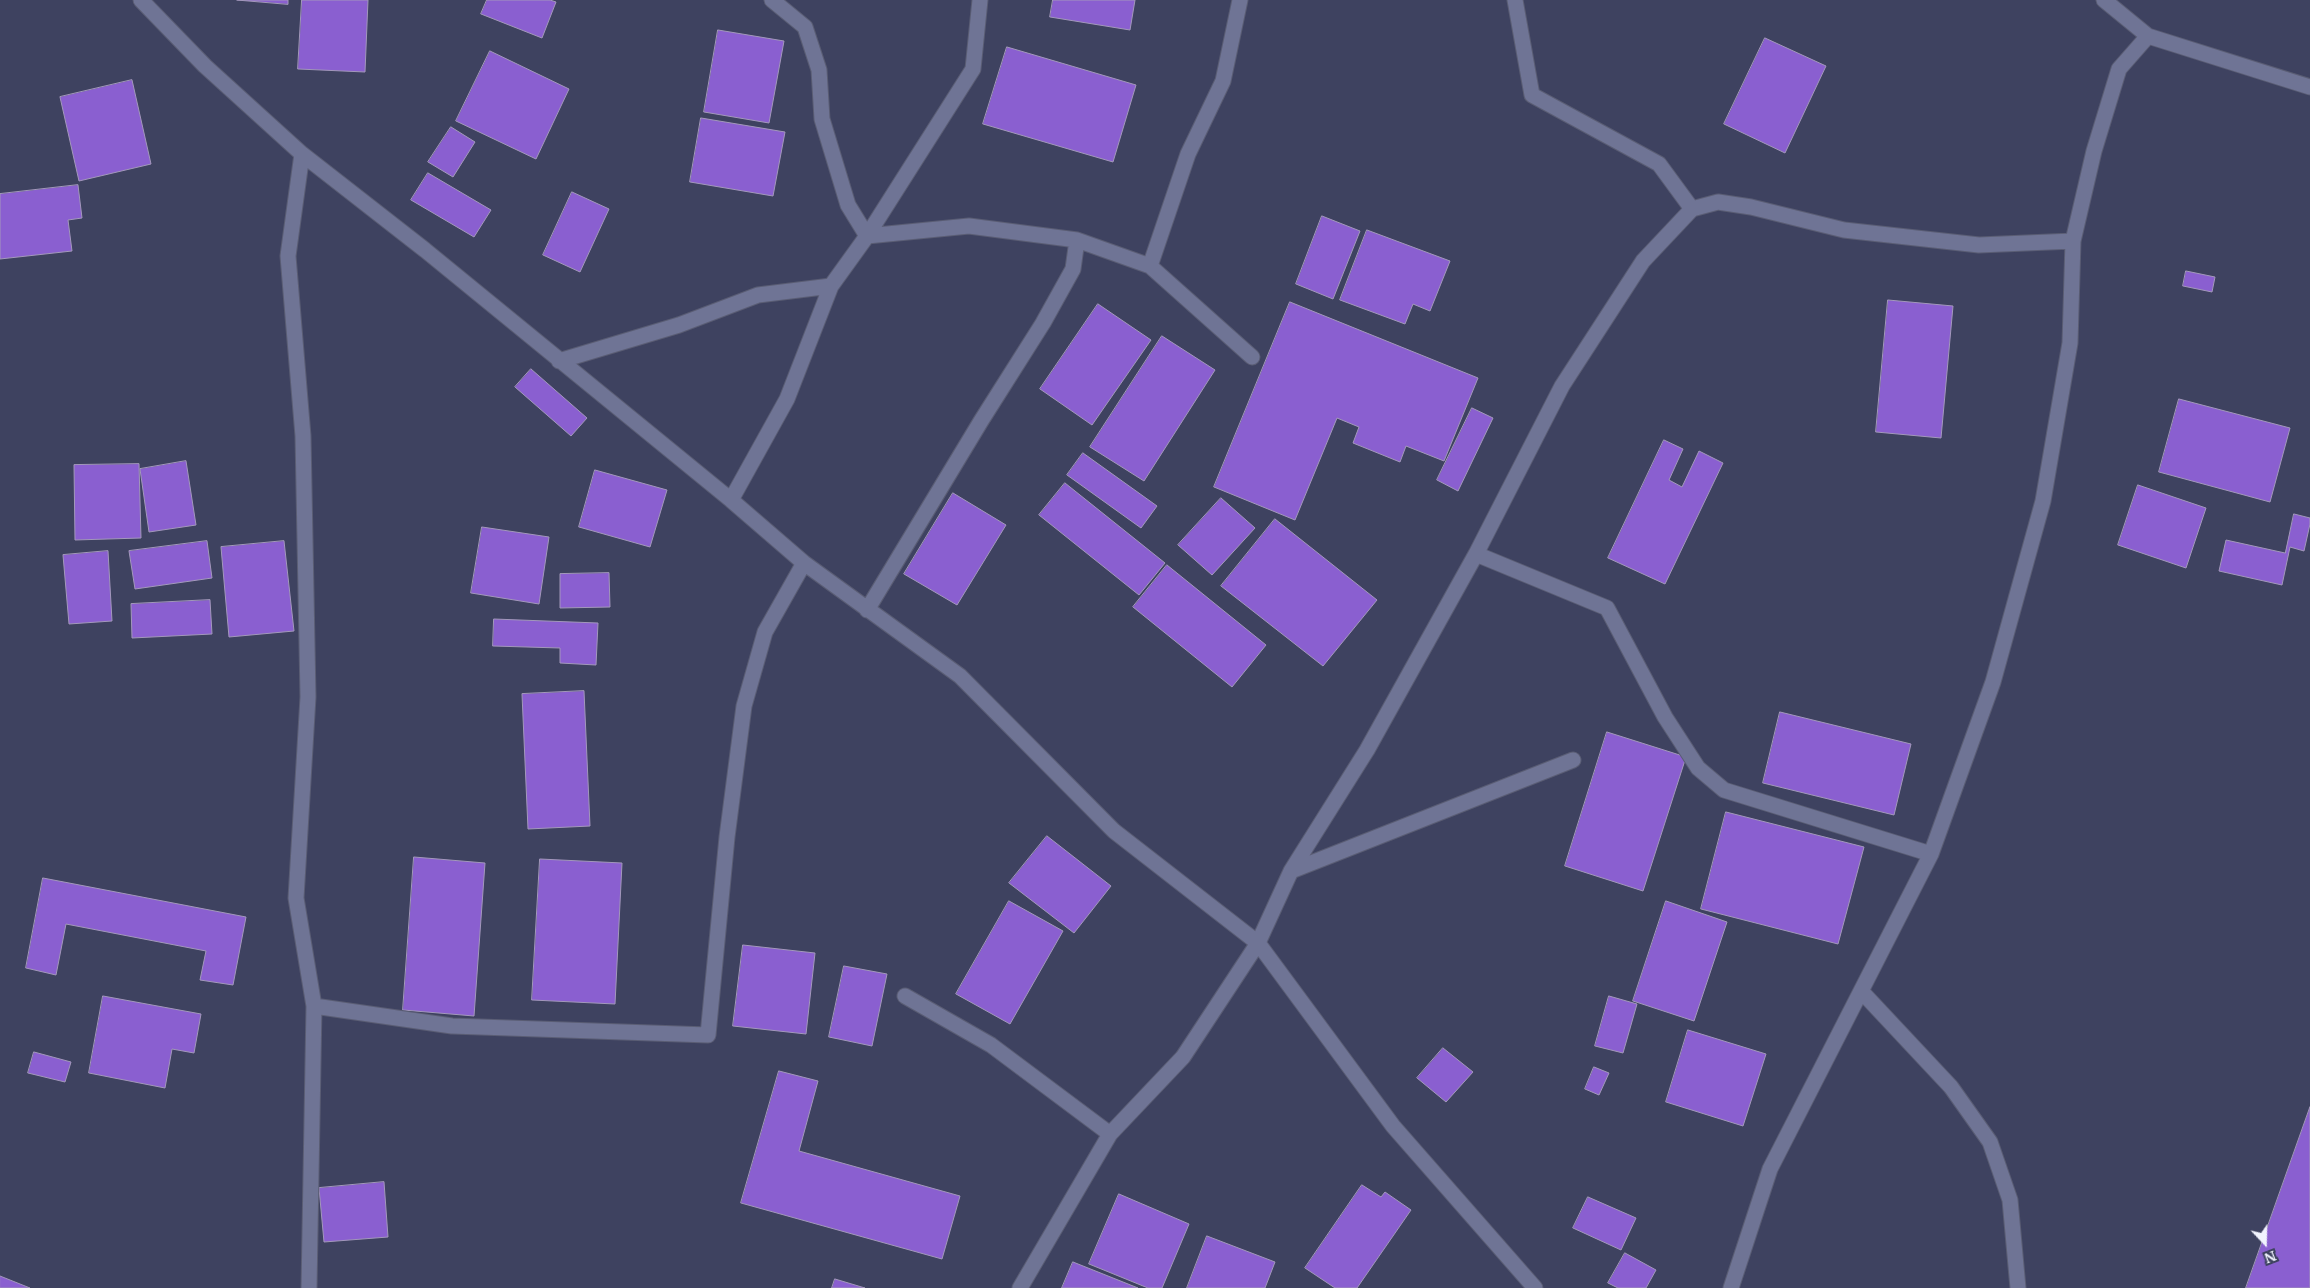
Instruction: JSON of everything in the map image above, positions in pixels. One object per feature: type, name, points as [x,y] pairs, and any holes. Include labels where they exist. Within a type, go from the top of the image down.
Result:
[{"type":"street","points":[[141,0],[205,66],[302,154],[425,250],[731,500],[804,564],[960,676],[1114,831],[1258,943],[1393,1126],[1535,1288]]},
{"type":"street","points":[[772,0],[805,27],[819,70],[822,119],[827,136],[848,206],[867,236]]},
{"type":"street","points":[[731,500],[786,399],[831,286],[867,236],[973,69],[980,0]]},
{"type":"street","points":[[1150,266],[1188,154],[1223,81],[1240,0]]},
{"type":"street","points":[[1515,0],[1532,95],[1659,164],[1692,209]]},
{"type":"street","points":[[2104,0],[2148,36],[2310,87]]},
{"type":"street","points":[[1730,1288],[1770,1169],[1931,854],[1994,682],[2043,501],[2070,343],[2073,241],[2094,151],[2119,70],[2148,36]]},
{"type":"street","points":[[302,154],[288,256],[304,436],[308,698],[296,898],[314,1006],[309,1288]]},
{"type":"street","points":[[1020,1288],[1110,1134],[1183,1057],[1258,943],[1291,871],[1367,750],[1476,554],[1562,386],[1643,260],[1692,209],[1718,202],[1751,207],[1844,230],[1979,245],[2073,241]]},
{"type":"street","points":[[867,236],[969,226],[1077,240],[1150,266],[1252,357]]},
{"type":"street","points":[[867,610],[981,421],[1044,323],[1073,269],[1077,240]]},
{"type":"street","points":[[560,361],[679,325],[758,295],[831,286]]},
{"type":"street","points":[[1476,554],[1606,608],[1665,717],[1698,768],[1724,790],[1931,854]]},
{"type":"street","points":[[314,1006],[452,1026],[708,1035],[727,837],[744,706],[765,632],[804,564]]},
{"type":"street","points":[[1291,871],[1573,760]]},
{"type":"street","points":[[1862,992],[1951,1087],[1990,1142],[2010,1200],[2018,1288]]},
{"type":"street","points":[[905,996],[991,1045],[1110,1134]]},
{"type":"building","points":[[237,0],[288,0],[288,4]]},
{"type":"building","points":[[302,0],[368,0],[365,72],[298,69]]},
{"type":"building","points":[[487,0],[550,0],[556,2],[542,38],[481,14]]},
{"type":"building","points":[[1053,0],[1135,0],[1130,30],[1050,17]]},
{"type":"building","points":[[718,30],[784,41],[769,123],[704,112]]},
{"type":"building","points":[[1765,38],[1826,66],[1785,153],[1724,124]]},
{"type":"building","points":[[1007,47],[1136,85],[1113,162],[983,124]]},
{"type":"building","points":[[490,51],[569,89],[536,159],[456,121]]},
{"type":"building","points":[[132,80],[151,164],[79,181],[60,97]]},
{"type":"building","points":[[701,118],[785,132],[773,196],[690,182]]},
{"type":"building","points":[[451,127],[475,142],[453,177],[428,162]]},
{"type":"building","points":[[428,173],[491,210],[474,237],[411,200]]},
{"type":"building","points":[[78,185],[82,218],[68,220],[72,251],[0,259],[0,194]]},
{"type":"building","points":[[572,192],[609,209],[580,272],[543,255]]},
{"type":"building","points":[[1322,216],[1360,231],[1333,299],[1296,284]]},
{"type":"building","points":[[1367,230],[1450,261],[1430,311],[1413,304],[1405,324],[1340,300]]},
{"type":"building","points":[[2186,271],[2215,277],[2212,292],[2183,286]]},
{"type":"building","points":[[1888,300],[1953,306],[1941,438],[1876,432]]},
{"type":"building","points":[[1290,302],[1478,378],[1444,461],[1406,446],[1400,462],[1353,443],[1359,427],[1337,418],[1295,520],[1214,487]]},
{"type":"building","points":[[1098,304],[1151,340],[1092,425],[1040,389]]},
{"type":"building","points":[[1162,336],[1215,370],[1144,481],[1090,447]]},
{"type":"building","points":[[531,369],[587,418],[571,436],[515,387]]},
{"type":"building","points":[[2179,399],[2290,428],[2270,502],[2159,472]]},
{"type":"building","points":[[1472,408],[1493,418],[1458,491],[1437,480]]},
{"type":"building","points":[[1664,440],[1683,449],[1669,480],[1682,487],[1699,451],[1723,463],[1665,584],[1608,558]]},
{"type":"building","points":[[1083,453],[1157,506],[1141,528],[1067,475]]},
{"type":"building","points":[[186,461],[196,525],[149,532],[140,469]]},
{"type":"building","points":[[139,464],[141,538],[75,540],[74,465]]},
{"type":"building","points":[[595,470],[667,490],[650,547],[579,527]]},
{"type":"building","points":[[1065,483],[1165,563],[1139,595],[1039,515]]},
{"type":"building","points":[[2138,485],[2206,508],[2186,568],[2118,545]]},
{"type":"building","points":[[953,493],[1006,525],[957,605],[904,574]]},
{"type":"building","points":[[1221,498],[1255,528],[1212,575],[1178,545]]},
{"type":"building","points":[[2294,514],[2310,518],[2310,524],[2304,551],[2290,547],[2282,585],[2219,571],[2226,540],[2285,553]]},
{"type":"building","points":[[1275,519],[1377,600],[1323,666],[1221,586]]},
{"type":"building","points":[[482,527],[549,537],[539,604],[471,593]]},
{"type":"building","points":[[207,541],[212,578],[135,589],[129,551]]},
{"type":"building","points":[[284,541],[294,631],[229,637],[221,547]]},
{"type":"building","points":[[108,551],[112,621],[69,624],[63,555]]},
{"type":"building","points":[[1167,565],[1266,645],[1232,687],[1133,607]]},
{"type":"building","points":[[609,573],[610,607],[560,608],[560,574]]},
{"type":"building","points":[[210,600],[212,634],[132,638],[131,604]]},
{"type":"building","points":[[494,619],[598,623],[596,665],[560,663],[560,648],[493,646]]},
{"type":"building","points":[[584,691],[590,826],[528,829],[522,694]]},
{"type":"building","points":[[1780,712],[1911,744],[1894,815],[1763,783]]},
{"type":"building","points":[[1607,732],[1686,757],[1643,891],[1565,866]]},
{"type":"building","points":[[1726,812],[1864,847],[1838,944],[1701,909]]},
{"type":"building","points":[[1047,836],[1111,886],[1074,933],[1009,883]]},
{"type":"building","points":[[414,857],[485,863],[474,1016],[403,1010]]},
{"type":"building","points":[[540,859],[622,863],[615,1004],[532,1000]]},
{"type":"building","points":[[43,878],[246,917],[233,985],[200,980],[206,951],[66,924],[56,975],[26,968]]},
{"type":"building","points":[[1009,901],[1063,931],[1010,1024],[956,994]]},
{"type":"building","points":[[1666,901],[1727,922],[1694,1021],[1633,1001]]},
{"type":"building","points":[[743,945],[815,953],[806,1034],[733,1026]]},
{"type":"building","points":[[844,966],[887,974],[872,1046],[829,1037]]},
{"type":"building","points":[[103,996],[201,1014],[194,1053],[172,1049],[165,1088],[89,1073]]},
{"type":"building","points":[[1609,996],[1637,1004],[1623,1053],[1595,1046]]},
{"type":"building","points":[[1688,1030],[1766,1054],[1743,1126],[1666,1102]]},
{"type":"building","points":[[1443,1048],[1473,1072],[1446,1102],[1417,1078]]},
{"type":"building","points":[[34,1052],[71,1062],[65,1082],[28,1073]]},
{"type":"building","points":[[1594,1067],[1609,1073],[1599,1095],[1585,1089]]},
{"type":"building","points":[[779,1071],[818,1081],[799,1151],[960,1196],[942,1259],[741,1203]]},
{"type":"building","points":[[2310,1107],[2310,1288],[2246,1288]]},
{"type":"building","points":[[384,1182],[388,1237],[324,1242],[319,1188]]},
{"type":"building","points":[[1362,1185],[1381,1197],[1385,1192],[1411,1210],[1357,1288],[1335,1288],[1305,1268]]},
{"type":"building","points":[[1119,1194],[1189,1224],[1162,1288],[1148,1288],[1089,1264]]},
{"type":"building","points":[[1588,1197],[1636,1218],[1621,1250],[1573,1228]]},
{"type":"building","points":[[1207,1236],[1275,1262],[1265,1288],[1187,1288]]},
{"type":"building","points":[[1625,1253],[1656,1270],[1646,1288],[1618,1288],[1608,1283]]},
{"type":"building","points":[[1073,1262],[1138,1288],[1062,1288]]},
{"type":"building","points":[[0,1276],[30,1288],[0,1288]]},
{"type":"building","points":[[835,1279],[865,1288],[832,1288]]}]
